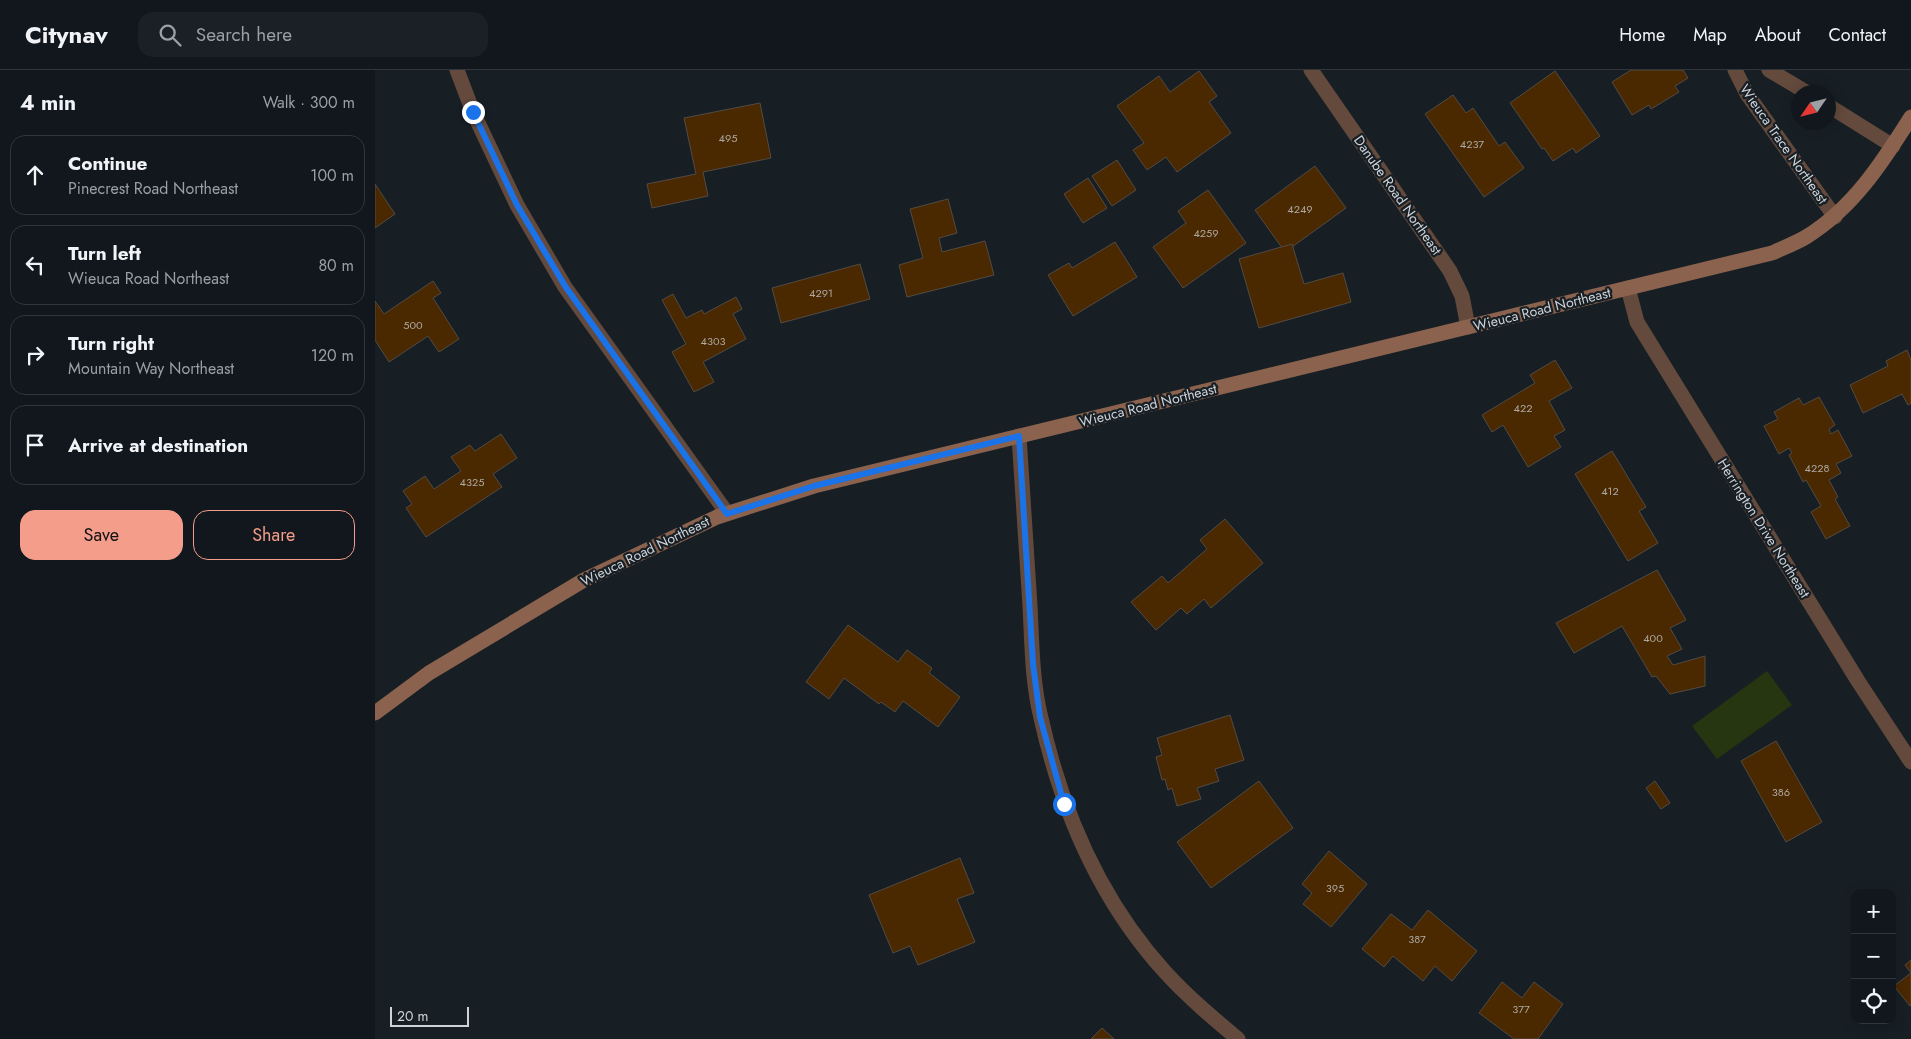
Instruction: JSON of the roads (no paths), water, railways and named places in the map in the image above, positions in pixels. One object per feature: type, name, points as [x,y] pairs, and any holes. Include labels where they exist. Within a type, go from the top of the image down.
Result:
[{"type":"street","points":[[457,70],[473,112],[517,205],[565,286],[727,514]]},
{"type":"street","name":"Danube Road Northeast","points":[[1311,70],[1450,270],[1462,296],[1468,327]]},
{"type":"street","name":"Wieuca Trace Northeast","points":[[1735,70],[1747,94],[1835,217]]},
{"type":"street","points":[[1769,70],[1794,85]]},
{"type":"street","points":[[1836,110],[1893,146]]},
{"type":"street","name":"Wieuca Road Northeast","points":[[375,713],[429,673],[584,580],[717,516],[814,486],[1771,253],[1805,238],[1835,217],[1860,192],[1911,117]]},
{"type":"street","name":"Herrington Drive Northeast","points":[[1628,288],[1637,322],[1853,672],[1911,762]]},
{"type":"street","points":[[1019,436],[1033,664],[1040,717],[1064,804],[1081,846],[1107,893],[1132,930],[1165,972],[1204,1010],[1238,1039]]}]
